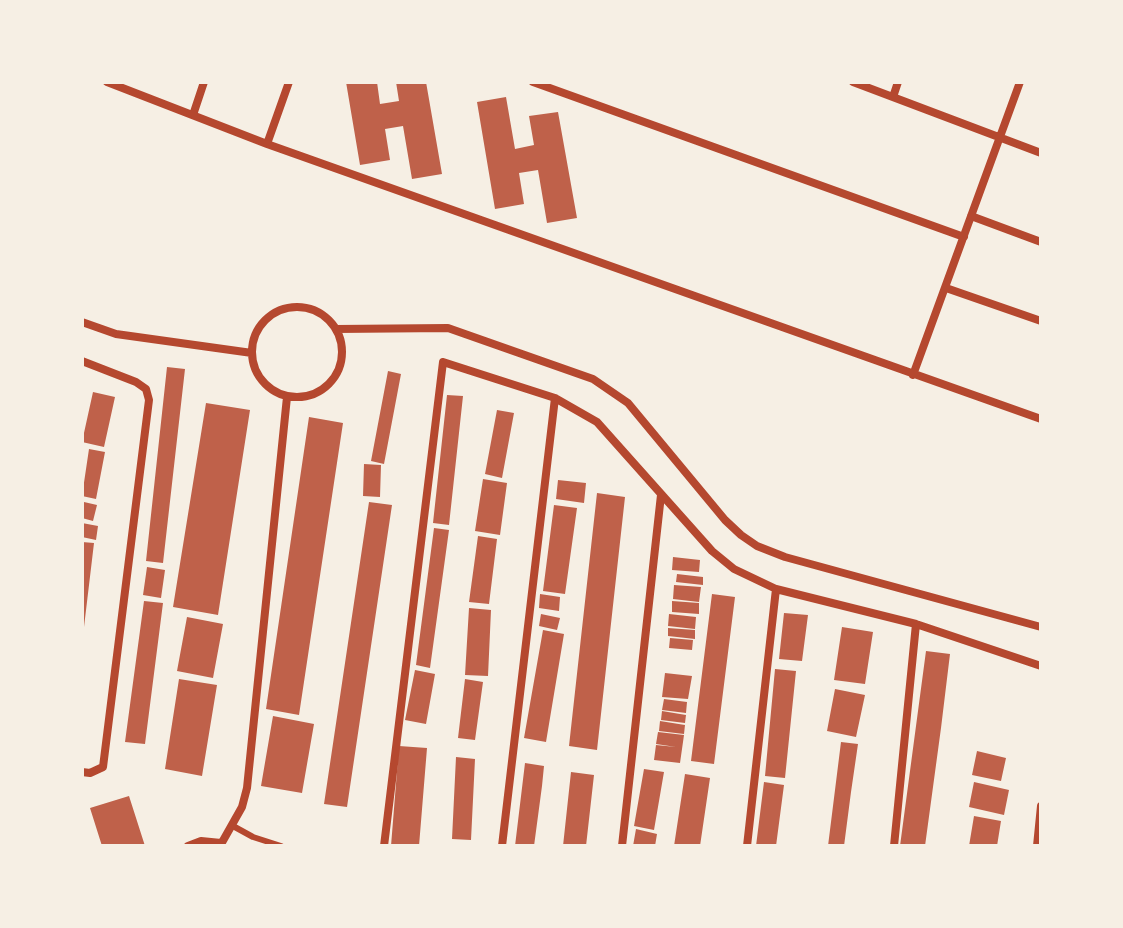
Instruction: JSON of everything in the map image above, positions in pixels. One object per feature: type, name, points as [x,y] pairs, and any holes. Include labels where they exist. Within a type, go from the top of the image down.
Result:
[{"type":"street","points":[[107,82],[130,86],[267,144],[1041,419]]},
{"type":"street","points":[[193,115],[204,82]]},
{"type":"street","points":[[267,144],[289,82]]},
{"type":"street","points":[[533,82],[964,237]]},
{"type":"street","points":[[853,82],[1041,153]]},
{"type":"street","points":[[893,97],[898,82]]},
{"type":"street","points":[[913,375],[1020,82]]},
{"type":"street","points":[[971,216],[1041,242]]},
{"type":"street","points":[[946,288],[1041,321]]},
{"type":"street","points":[[299,307],[314,310],[336,329],[342,358],[337,373],[328,385],[316,393],[287,397],[273,391],[262,381],[252,353],[254,339],[271,315],[299,307]]},
{"type":"street","points":[[82,322],[116,334],[252,353]]},
{"type":"street","points":[[336,329],[448,328],[593,379],[628,403],[725,520],[757,546],[785,557],[1041,627]]},
{"type":"street","points":[[82,361],[136,382],[146,389],[149,400],[103,767],[97,771],[82,772]]},
{"type":"street","points":[[384,846],[443,362],[555,398],[597,422],[712,551],[734,569],[776,589],[916,624],[1041,666]]},
{"type":"street","points":[[188,846],[201,841],[220,845],[233,826],[247,788],[287,397]]},
{"type":"street","points":[[502,846],[555,398]]},
{"type":"street","points":[[622,846],[661,495]]},
{"type":"street","points":[[747,846],[776,589]]},
{"type":"street","points":[[894,846],[916,624]]},
{"type":"street","points":[[1037,846],[1041,806]]},
{"type":"lane","points":[[233,826],[253,837],[281,846]]},
{"type":"building","points":[[346,82],[377,82],[380,104],[399,101],[396,82],[426,82],[442,174],[412,179],[403,126],[385,129],[390,160],[360,165]]},
{"type":"building","points":[[506,97],[515,149],[534,145],[529,116],[558,112],[577,218],[547,223],[538,170],[519,173],[524,204],[495,209],[477,102]]},
{"type":"building","points":[[167,367],[185,369],[163,563],[146,561]]},
{"type":"building","points":[[388,371],[401,374],[384,464],[371,461]]},
{"type":"building","points":[[93,392],[115,397],[104,447],[82,442]]},
{"type":"building","points":[[447,395],[463,396],[449,525],[433,523]]},
{"type":"building","points":[[206,403],[250,410],[218,615],[173,607]]},
{"type":"building","points":[[497,410],[514,413],[502,478],[485,474]]},
{"type":"building","points":[[309,417],[343,423],[299,715],[266,709]]},
{"type":"building","points":[[89,449],[105,452],[96,499],[82,496]]},
{"type":"building","points":[[364,464],[381,465],[380,497],[363,496]]},
{"type":"building","points":[[483,479],[507,483],[500,535],[475,531]]},
{"type":"building","points":[[558,480],[586,483],[584,503],[556,499]]},
{"type":"building","points":[[597,493],[625,497],[597,750],[569,746]]},
{"type":"building","points":[[84,502],[97,505],[93,521],[82,518]]},
{"type":"building","points":[[369,502],[392,505],[347,807],[324,804]]},
{"type":"building","points":[[554,505],[577,508],[565,594],[543,591]]},
{"type":"building","points":[[82,523],[98,526],[96,540],[82,537]]},
{"type":"building","points":[[434,528],[449,530],[430,668],[416,665]]},
{"type":"building","points":[[478,536],[497,539],[489,604],[469,602]]},
{"type":"building","points":[[82,542],[94,543],[84,627],[82,627]]},
{"type":"building","points":[[673,557],[700,560],[699,572],[672,570]]},
{"type":"building","points":[[147,567],[165,570],[161,598],[143,595]]},
{"type":"building","points":[[677,574],[703,577],[703,585],[676,582]]},
{"type":"building","points":[[674,585],[701,587],[699,602],[673,599]]},
{"type":"building","points":[[540,594],[560,597],[559,611],[539,608]]},
{"type":"building","points":[[712,594],[735,597],[714,764],[691,761]]},
{"type":"building","points":[[144,601],[163,603],[145,744],[125,742]]},
{"type":"building","points":[[672,601],[699,603],[699,614],[672,612]]},
{"type":"building","points":[[469,608],[491,610],[488,676],[465,675]]},
{"type":"building","points":[[784,613],[808,615],[802,661],[779,659]]},
{"type":"building","points":[[541,614],[560,618],[557,630],[539,626]]},
{"type":"building","points":[[669,614],[696,617],[695,629],[668,626]]},
{"type":"building","points":[[187,617],[223,624],[213,678],[177,671]]},
{"type":"building","points":[[842,627],[873,632],[865,684],[834,680]]},
{"type":"building","points":[[668,628],[695,630],[695,639],[668,636]]},
{"type":"building","points":[[543,630],[564,634],[546,742],[524,738]]},
{"type":"building","points":[[670,638],[693,640],[692,650],[669,648]]},
{"type":"building","points":[[926,651],[950,654],[941,728],[925,846],[900,846]]},
{"type":"building","points":[[775,669],[796,671],[785,778],[765,776]]},
{"type":"building","points":[[415,670],[435,674],[426,724],[405,720]]},
{"type":"building","points":[[665,673],[692,676],[688,699],[662,697]]},
{"type":"building","points":[[179,679],[217,685],[202,776],[165,769]]},
{"type":"building","points":[[465,679],[483,682],[475,740],[458,738]]},
{"type":"building","points":[[835,689],[865,695],[856,737],[827,731]]},
{"type":"building","points":[[664,699],[687,702],[686,713],[662,710]]},
{"type":"building","points":[[662,711],[686,715],[685,723],[661,720]]},
{"type":"building","points":[[273,716],[314,724],[302,793],[261,786]]},
{"type":"building","points":[[660,721],[685,725],[684,734],[659,731]]},
{"type":"building","points":[[658,732],[684,735],[680,763],[654,760],[656,745],[676,747],[656,744]]},
{"type":"building","points":[[841,742],[858,744],[844,846],[828,846]]},
{"type":"building","points":[[399,746],[427,748],[419,846],[391,846]]},
{"type":"building","points":[[977,751],[1006,758],[1001,781],[972,775]]},
{"type":"building","points":[[456,757],[475,759],[471,840],[452,839]]},
{"type":"building","points":[[525,763],[544,766],[542,786],[534,846],[515,846]]},
{"type":"building","points":[[644,769],[664,772],[654,830],[634,826]]},
{"type":"building","points":[[571,772],[594,775],[586,846],[563,846]]},
{"type":"building","points":[[685,774],[710,778],[700,846],[674,846]]},
{"type":"building","points":[[764,782],[784,785],[776,846],[756,846]]},
{"type":"building","points":[[974,782],[1009,790],[1004,815],[969,807]]},
{"type":"building","points":[[129,796],[145,846],[102,846],[90,808]]},
{"type":"building","points":[[974,816],[1001,821],[997,846],[969,846]]},
{"type":"building","points":[[636,829],[657,834],[655,846],[633,846]]}]
